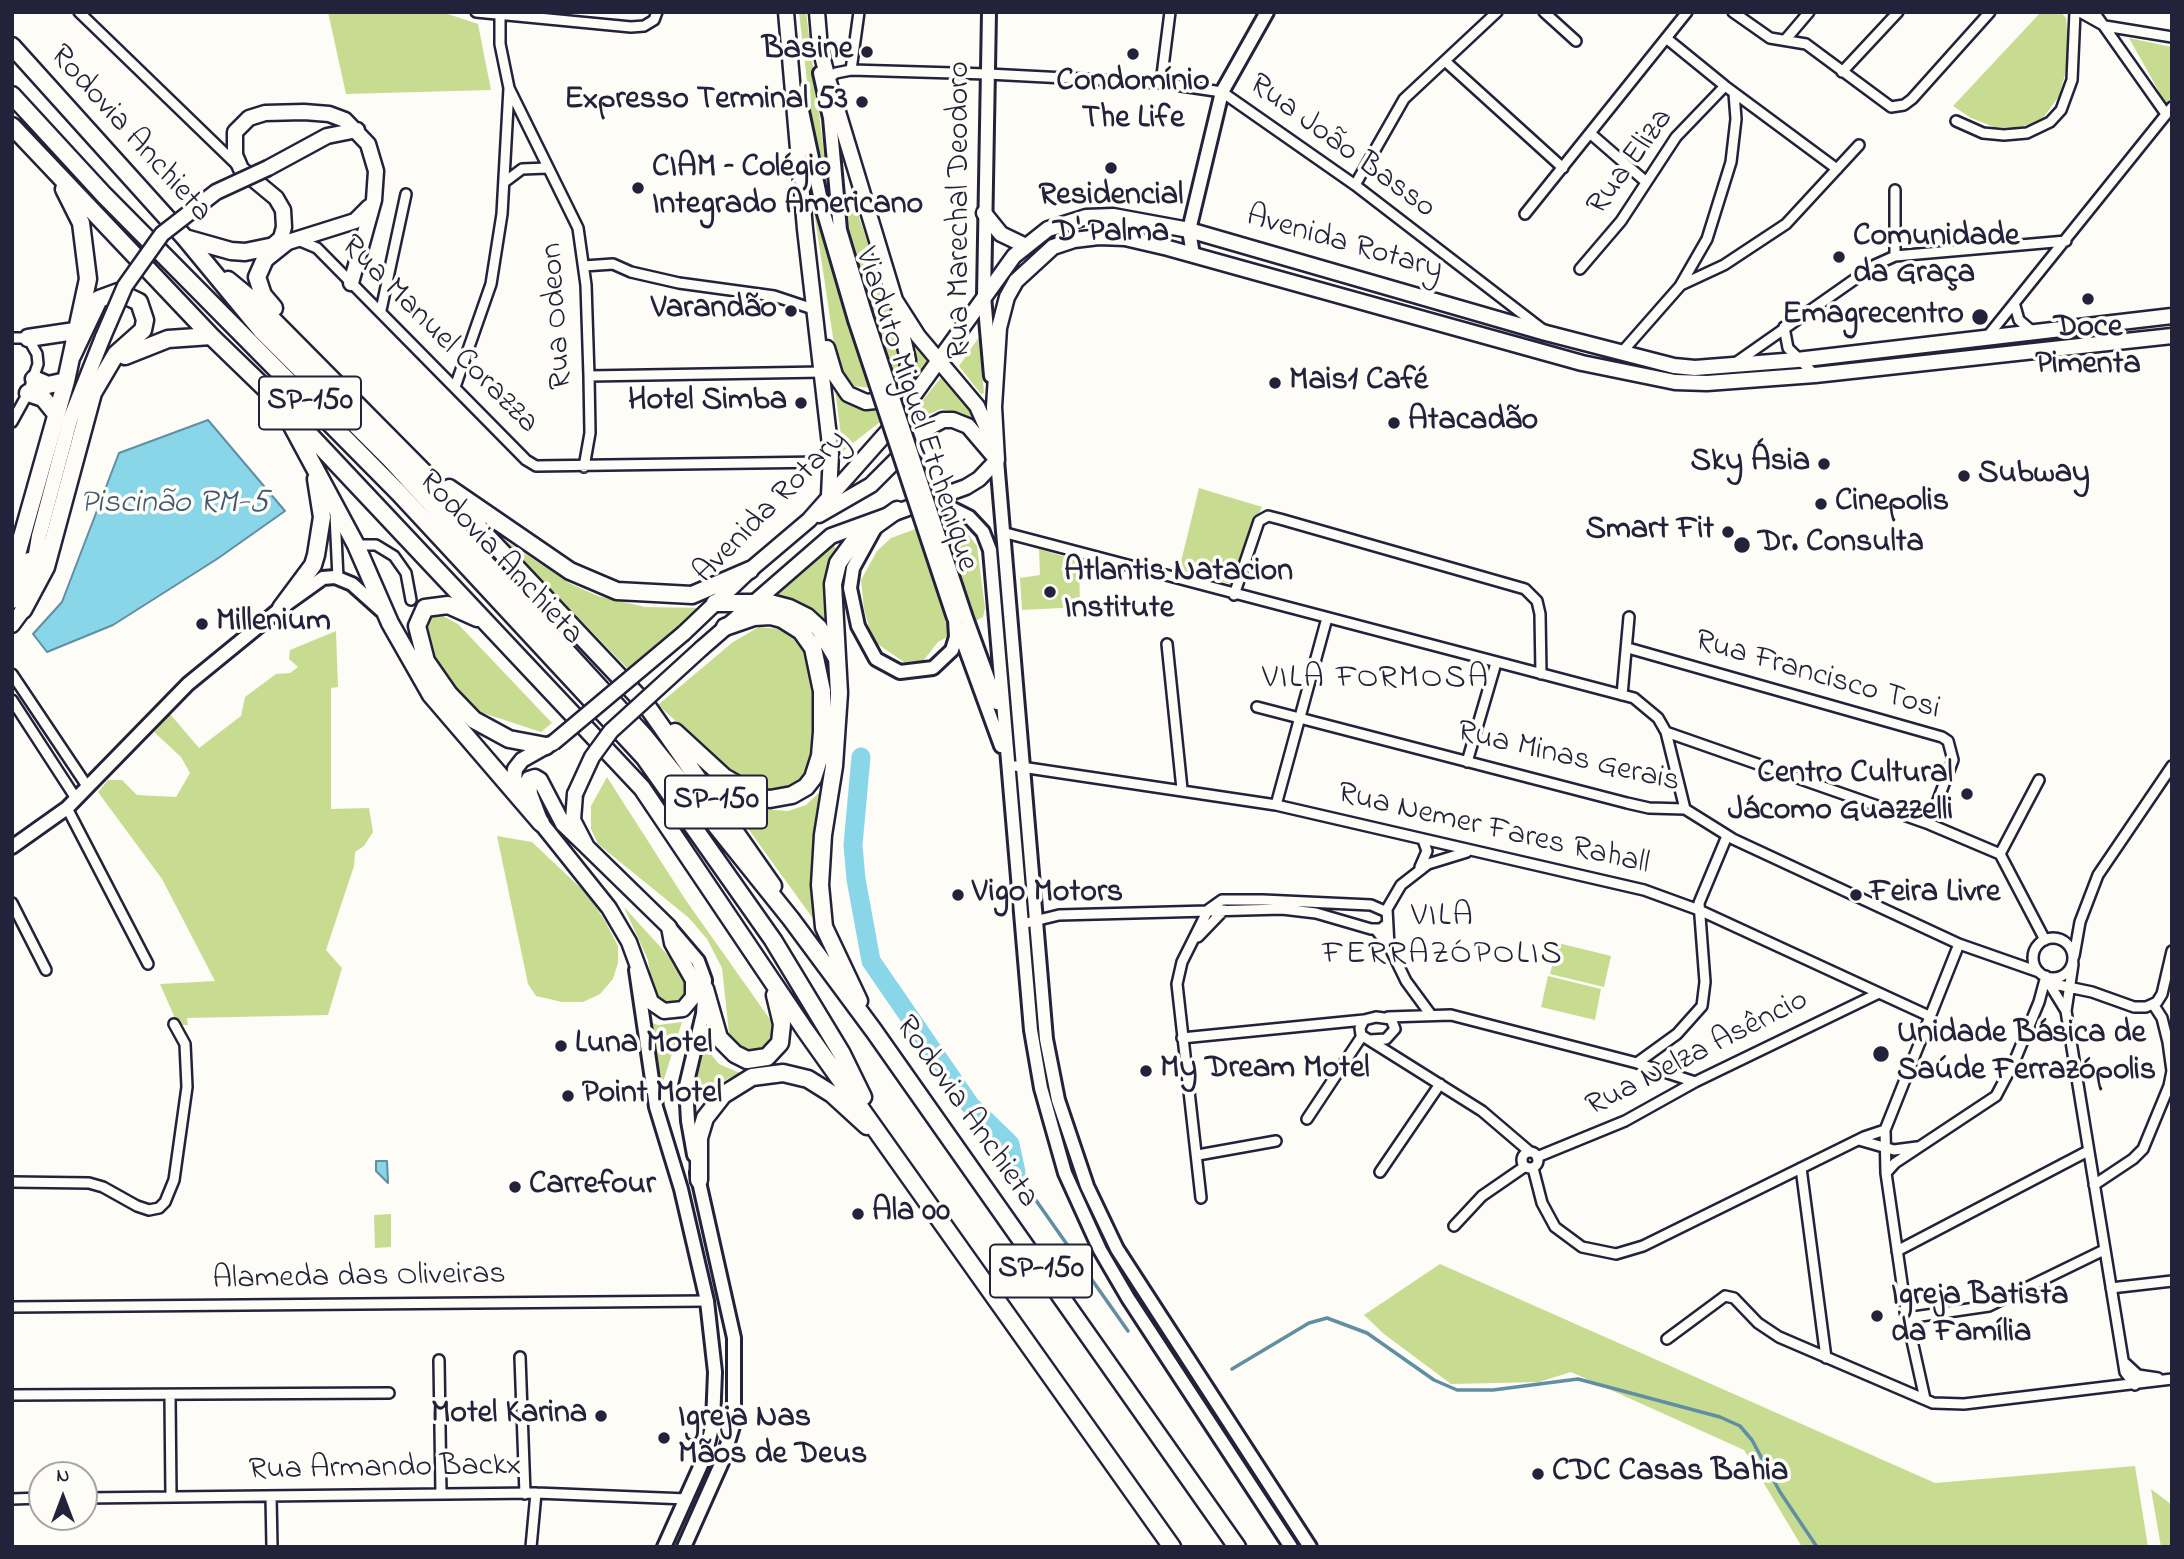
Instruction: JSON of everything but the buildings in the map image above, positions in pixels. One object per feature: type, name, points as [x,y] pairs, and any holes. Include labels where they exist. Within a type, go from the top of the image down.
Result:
[{"type":"highway","name":"Rodovia Anchieta","points":[[12,46],[185,238],[261,330],[390,459],[645,737],[791,919],[874,1031],[1237,1547]]},
{"type":"highway","name":"Rodovia Anchieta","points":[[12,95],[104,195],[399,493],[644,757],[774,940],[842,1054],[871,1119]]},
{"type":"highway","name":"Rodovia Anchieta","points":[[12,126],[211,336],[275,398],[642,788],[771,981],[1172,1547]]},
{"type":"highway","points":[[12,572],[66,381],[88,279],[86,242],[81,223],[54,171]]},
{"type":"highway","points":[[185,238],[231,251],[285,243]]},
{"type":"highway","points":[[285,243],[259,266],[258,286],[318,365]]},
{"type":"highway","name":"Rodovia Anchieta","points":[[204,261],[256,303],[318,365],[651,711],[768,877],[791,919]]},
{"type":"highway","points":[[18,605],[46,567],[83,421],[107,366],[143,330],[144,310],[131,295],[118,292],[99,299],[72,356]]},
{"type":"highway","points":[[20,338],[75,331]]},
{"type":"highway","points":[[107,366],[160,341],[211,336]]},
{"type":"highway","points":[[31,386],[66,381]]},
{"type":"highway","points":[[31,386],[56,414]]},
{"type":"highway","points":[[275,398],[309,453],[356,545],[390,623],[431,695],[541,823]]},
{"type":"highway","points":[[281,608],[313,565],[321,535],[320,496],[309,453]]},
{"type":"highway","points":[[418,467],[570,570],[617,590],[692,595],[750,570]]},
{"type":"highway","points":[[874,1031],[830,945],[821,910],[823,835],[834,766],[840,665],[833,600],[835,572],[855,540],[879,520],[897,510]]},
{"type":"highway","points":[[715,603],[789,608],[807,617],[819,628],[840,665]]},
{"type":"highway","points":[[492,627],[455,607],[429,606],[422,610],[418,621],[421,651],[442,686],[469,716],[509,739],[550,744]]},
{"type":"highway","points":[[651,711],[741,789],[770,799],[792,795],[806,787],[817,767],[822,733],[821,682],[813,648],[801,631],[782,618],[761,615],[725,627]]},
{"type":"highway","points":[[705,989],[722,1042],[738,1056],[757,1060],[774,1052],[782,1038],[782,1020],[771,981]]},
{"type":"highway","points":[[699,1180],[699,1138],[705,1118],[716,1102],[731,1088],[760,1075],[791,1074],[823,1087],[891,1149]]},
{"type":"main road","points":[[786,12],[805,229],[831,454],[829,496]]},
{"type":"main road","points":[[816,310],[839,384],[857,399],[874,402],[894,393],[907,374],[908,360],[895,300],[828,79],[820,48],[817,12]]},
{"type":"main road","points":[[351,282],[374,200],[374,156],[358,130],[345,120],[329,114],[265,113],[249,118],[235,132],[233,142],[241,169],[276,198],[283,210],[284,227],[281,238],[285,243],[355,221],[374,200]]},
{"type":"main road","points":[[12,625],[40,534],[70,420],[114,311],[139,264],[162,234],[216,192],[327,136],[358,130]]},
{"type":"main road","points":[[984,213],[1001,234],[1026,246]]},
{"type":"main road","name":"Avenida Rotary","points":[[534,806],[516,785],[515,769],[550,744],[684,633],[750,570],[809,520],[888,432],[940,362],[984,296],[1026,246],[1048,229],[1086,217],[1113,216],[1189,230],[1546,333],[1674,366],[1797,360],[2169,316]]},
{"type":"main road","name":"Avenida Rotary","points":[[994,407],[1002,312],[1016,281],[1053,247],[1074,240],[1108,236],[1193,255],[1582,363],[1675,382],[1707,383],[1815,375],[2172,337]]},
{"type":"main road","points":[[895,300],[918,336],[977,405],[997,460]]},
{"type":"main road","name":"Rua Marechal Deodoro","points":[[994,407],[997,460]]},
{"type":"main road","points":[[809,520],[871,485],[928,428],[943,420],[953,419],[968,426],[997,460]]},
{"type":"main road","name":"Avenida Rotary","points":[[587,848],[573,820],[575,794],[607,736],[749,604],[831,536],[966,487],[979,479],[997,460]]},
{"type":"main road","points":[[532,777],[540,780],[563,824],[669,927],[672,943],[693,980],[692,997],[686,1007],[673,1012],[656,1008],[629,942],[610,908],[541,823],[534,806],[528,783],[532,777]]},
{"type":"street","points":[[79,12],[241,169]]},
{"type":"street","points":[[476,12],[500,17],[547,17],[631,27],[644,26],[655,16]]},
{"type":"street","points":[[851,70],[859,12]]},
{"type":"street","name":"Rua Marechal Deodoro","points":[[989,12],[984,296],[994,407]]},
{"type":"street","points":[[1161,83],[1170,12]]},
{"type":"street","points":[[1193,255],[1189,230],[1222,92],[1267,12]]},
{"type":"street","points":[[1355,186],[1404,99],[1497,12]]},
{"type":"street","points":[[1544,12],[1576,41]]},
{"type":"street","points":[[1525,214],[1687,12]]},
{"type":"street","points":[[1733,12],[1762,35],[1806,44],[1886,105],[1900,106],[1912,99],[1990,12]]},
{"type":"street","points":[[1786,38],[1809,12]]},
{"type":"street","points":[[1842,72],[1898,12]]},
{"type":"street","points":[[1956,121],[1983,132],[2004,135],[2027,132],[2050,122],[2061,110],[2072,80],[2078,12],[2105,26],[2172,37]]},
{"type":"street","points":[[1986,338],[2015,306],[2169,110],[2094,12]]},
{"type":"street","points":[[455,387],[491,284],[506,181],[509,88],[500,44],[500,17]]},
{"type":"street","points":[[1666,38],[1734,93],[1837,169]]},
{"type":"street","name":"Viaduto Miguel Etchenique","points":[[820,48],[820,73],[830,118],[837,217],[861,318]]},
{"type":"street","points":[[1445,61],[1563,168]]},
{"type":"street","name":"Viaduto Miguel Etchenique","points":[[792,64],[823,210],[1008,765]]},
{"type":"street","name":"Rua João Basso","points":[[828,79],[836,73],[851,70],[988,74],[1161,83],[1222,92],[1355,186],[1546,333]]},
{"type":"street","name":"Rua Eliza","points":[[1580,269],[1621,221],[1676,137],[1725,86]]},
{"type":"street","name":"Rua Odeon","points":[[509,88],[578,228],[584,266],[589,376],[590,433],[583,467]]},
{"type":"street","points":[[1622,352],[1680,286],[1707,239],[1721,199],[1734,140],[1734,93]]},
{"type":"street","points":[[1591,134],[1646,181]]},
{"type":"street","points":[[1680,286],[1724,265],[1786,224],[1859,145]]},
{"type":"street","points":[[506,181],[522,169],[547,168]]},
{"type":"street","points":[[1895,190],[1895,256]]},
{"type":"street","points":[[381,310],[406,194]]},
{"type":"street","points":[[1732,365],[1875,265],[1895,256],[2066,241]]},
{"type":"street","name":"Rua Manuel Corazza","points":[[285,243],[317,248],[526,460],[536,466],[825,461],[831,454]]},
{"type":"street","points":[[584,266],[613,264],[631,272],[679,283],[774,296],[816,310]]},
{"type":"street","points":[[2015,306],[2019,320],[2035,333]]},
{"type":"street","points":[[1784,327],[1785,343],[1797,360],[1815,375]]},
{"type":"street","points":[[12,422],[31,386],[37,354],[20,338]]},
{"type":"street","points":[[589,376],[823,372]]},
{"type":"street","name":"Rua Marechal Deodoro","points":[[997,460],[1013,679],[1024,768],[1050,1065],[1087,1186],[1139,1285],[1310,1547]]},
{"type":"street","points":[[335,503],[343,580]]},
{"type":"street","points":[[917,503],[962,513],[978,526],[987,540],[992,561],[1002,716],[1035,1061],[1059,1152],[1076,1199],[1100,1250],[1132,1305],[1291,1547]]},
{"type":"street","points":[[1234,595],[1254,529],[1263,518],[1280,519],[1525,589],[1537,601],[1540,614],[1541,674]]},
{"type":"street","points":[[879,520],[853,568],[850,588],[858,625],[872,653],[881,664],[900,672],[933,668],[952,650],[958,617]]},
{"type":"street","points":[[1002,532],[1622,695],[1646,707],[1666,733],[1685,809]]},
{"type":"street","points":[[356,545],[376,545],[394,556],[405,573],[411,600]]},
{"type":"street","points":[[12,848],[71,802],[188,684],[281,608],[323,578],[343,580],[378,606],[390,623]]},
{"type":"street","name":"Viaduto Miguel Etchenique","points":[[958,617],[1002,716]]},
{"type":"street","points":[[1622,695],[1629,617]]},
{"type":"street","points":[[1276,805],[1326,618]]},
{"type":"street","points":[[1167,644],[1182,789]]},
{"type":"street","name":"Rua Francisco Tosi","points":[[1628,648],[1942,737],[1948,741],[1953,760],[1929,824]]},
{"type":"street","points":[[1467,762],[1496,663]]},
{"type":"street","points":[[12,674],[87,786]]},
{"type":"street","points":[[12,700],[71,802],[148,964]]},
{"type":"street","name":"Rua Minas Gerais","points":[[1257,707],[1649,808],[1685,809],[1727,836],[1959,944],[2069,987],[2134,1007],[2153,1004]]},
{"type":"street","points":[[1002,716],[1024,768]]},
{"type":"street","points":[[1666,733],[1929,824],[2000,854],[2045,940]]},
{"type":"street","name":"Rua Nemer Fares Rahall","points":[[1008,765],[1276,805],[1644,891],[1699,910],[1929,1016]]},
{"type":"street","points":[[2135,1385],[2127,1377],[2123,1362],[2066,1011],[2079,924],[2098,875],[2168,778],[2172,766]]},
{"type":"street","points":[[2000,854],[2039,780]]},
{"type":"street","points":[[1637,1063],[1687,1026],[1702,1006],[1705,982],[1699,910],[1701,896],[1727,836]]},
{"type":"street","points":[[1420,868],[1426,855],[1423,840]]},
{"type":"street","points":[[1389,946],[1387,912],[1401,885],[1420,868],[1440,859],[1473,851]]},
{"type":"street","points":[[1201,1198],[1182,1038],[1178,977],[1208,910],[1222,900],[1263,900],[1371,905],[1387,912]]},
{"type":"street","points":[[12,903],[46,970]]},
{"type":"street","points":[[1022,924],[1059,915],[1208,910],[1305,911],[1376,930],[1389,946],[1406,981],[1431,1015]]},
{"type":"street","points":[[1192,944],[1224,910]]},
{"type":"street","points":[[2008,964],[2034,952],[2045,940],[2057,938],[2079,924]]},
{"type":"street","points":[[1376,930],[1387,925]]},
{"type":"street","points":[[669,927],[701,965],[705,989],[703,1014],[686,1086],[688,1121],[734,1338],[733,1426],[722,1462],[684,1547]]},
{"type":"street","points":[[2044,977],[2064,975],[2073,960],[2071,947],[2057,938]]},
{"type":"street","points":[[1925,1399],[1907,1318],[1885,1173],[1885,1130],[1959,944]]},
{"type":"street","points":[[2094,1185],[2133,1159],[2143,1149],[2169,1086],[2172,1071],[2165,1025],[2153,1004],[2162,994],[2172,951]]},
{"type":"street","points":[[2034,952],[2033,961],[2066,1011]]},
{"type":"street","points":[[635,959],[656,1107],[681,1189],[707,1301],[713,1342],[715,1412],[705,1456],[664,1547]]},
{"type":"street","points":[[1885,1173],[1996,1096],[2003,1086],[2039,1002],[2044,977]]},
{"type":"street","name":"Rua Nelza Asêncio","points":[[1454,1226],[1482,1196],[1529,1160],[1595,1135],[1695,1082],[1879,993]]},
{"type":"street","points":[[2039,1002],[2057,998]]},
{"type":"street","points":[[1182,1038],[1431,1015],[1463,1018],[1637,1063],[1695,1082]]},
{"type":"street","points":[[1364,1037],[1383,1040],[1419,1016]]},
{"type":"street","points":[[1388,1017],[1394,1023],[1399,1059]]},
{"type":"street","points":[[1307,1119],[1364,1037],[1364,1020]]},
{"type":"street","points":[[12,1182],[89,1183],[149,1210],[159,1208],[165,1202],[174,1180],[187,1087],[186,1044],[174,1024]]},
{"type":"street","points":[[1333,1025],[1364,1037],[1482,1111],[1508,1133],[1529,1160],[1542,1203],[1555,1227],[1575,1244],[1609,1254],[1643,1246],[1858,1140],[1885,1130]]},
{"type":"street","points":[[1380,1172],[1440,1084]]},
{"type":"street","points":[[1858,1140],[1899,1150],[1925,1144]]},
{"type":"street","points":[[1198,1155],[1276,1141]]},
{"type":"street","points":[[1897,1251],[2088,1151]]},
{"type":"street","points":[[1801,1168],[1826,1358]]},
{"type":"street","points":[[1907,1318],[1989,1306],[2104,1250]]},
{"type":"street","points":[[2111,1288],[2172,1281]]},
{"type":"street","points":[[1667,1339],[1693,1321],[1716,1300],[1730,1297],[1765,1328],[1826,1358],[1933,1403],[1964,1404],[2171,1380]]},
{"type":"street","name":"Alameda das Oliveiras","points":[[12,1307],[707,1301]]},
{"type":"street","points":[[520,1357],[525,1493]]},
{"type":"street","points":[[439,1360],[441,1494]]},
{"type":"street","points":[[2123,1362],[2138,1376],[2171,1380]]},
{"type":"street","points":[[2108,1388],[2120,1378],[2123,1362]]},
{"type":"street","points":[[12,1395],[389,1393]]},
{"type":"street","points":[[170,1396],[171,1497]]},
{"type":"street","points":[[531,1547],[536,1493]]},
{"type":"street","name":"Rua Armando Backx","points":[[98,1498],[536,1493],[687,1499]]},
{"type":"street","points":[[271,1496],[272,1547]]},
{"type":"green space","points":[[328,12],[442,12],[478,24],[491,90],[346,94]]},
{"type":"green space","points":[[799,12],[806,12],[828,184],[810,107]]},
{"type":"green space","points":[[2041,12],[2061,12],[2066,18],[2068,64],[2059,96],[2041,121],[2016,128],[1994,127],[1971,118],[1953,106]]},
{"type":"green space","points":[[2129,38],[2172,47],[2172,97],[2166,104]]},
{"type":"green space","points":[[840,191],[852,196],[896,327],[903,366],[894,374],[848,243]]},
{"type":"green space","points":[[814,211],[871,388],[854,386],[837,364]]},
{"type":"green space","points":[[979,337],[984,393],[981,394],[959,366]]},
{"type":"green space","points":[[915,345],[930,362],[913,384],[917,371]]},
{"type":"green space","points":[[943,375],[969,406],[979,425],[962,413],[941,409],[924,416],[910,430],[907,420]]},
{"type":"green space","points":[[835,389],[846,402],[875,409],[880,422],[843,451]]},
{"type":"green space","points":[[1199,488],[1262,507],[1242,551],[1235,585],[1179,570]]},
{"type":"green space","points":[[929,524],[948,525],[967,533],[977,546],[985,608],[983,617],[938,642],[923,661],[904,662],[873,641],[864,609],[861,580],[877,551],[891,538]]},
{"type":"green space","points":[[500,537],[571,584],[598,596],[645,607],[703,608],[629,670]]},
{"type":"green space","points":[[834,546],[836,549],[829,567],[831,631],[819,616],[804,605],[770,593]]},
{"type":"green space","name":"Atlantis Natacion Institute","points":[[1039,549],[1079,561],[1080,607],[1022,610],[1020,578],[1040,575]]},
{"type":"green space","points":[[443,616],[458,624],[552,723],[541,732],[483,713],[457,698],[422,641],[427,617]]},
{"type":"green space","points":[[759,627],[788,630],[800,638],[813,655],[820,689],[816,763],[793,791],[775,793],[755,786],[732,772],[658,705],[733,642]]},
{"type":"green space","points":[[336,631],[338,687],[331,688],[331,809],[369,808],[373,832],[364,846],[355,852],[354,866],[326,950],[342,968],[328,1015],[187,1018],[188,1025],[178,1025],[160,984],[215,981],[162,879],[98,792],[108,780],[122,780],[137,795],[176,797],[190,773],[181,757],[154,732],[170,714],[199,748],[241,716],[245,697],[276,674],[290,673],[298,667],[289,659],[290,650]]},
{"type":"green space","points":[[607,777],[685,899],[774,1025],[770,1047],[754,1053],[735,1044],[729,1033],[722,968],[707,939],[689,918],[598,844],[591,829],[591,806]]},
{"type":"green space","points":[[715,783],[734,797],[760,809],[788,811],[806,805],[823,789],[817,924]]},
{"type":"green space","points":[[497,836],[532,842],[587,894],[605,921],[618,946],[618,963],[613,979],[600,994],[583,1002],[562,1002],[536,996],[528,984]]},
{"type":"green space","points":[[624,907],[690,981],[687,1003],[664,1006],[653,993],[648,960]]},
{"type":"green space","points":[[1558,943],[1611,956],[1604,987],[1550,974]]},
{"type":"green space","points":[[1548,976],[1601,989],[1595,1020],[1541,1007]]},
{"type":"green space","points":[[647,1021],[658,1025],[682,1022],[659,1095]]},
{"type":"green space","points":[[703,1045],[719,1064],[740,1073],[711,1087],[691,1108],[695,1065]]},
{"type":"green space","points":[[391,1214],[391,1247],[375,1248],[374,1215]]},
{"type":"green space","points":[[1440,1264],[1935,1483],[2135,1466],[2148,1547],[1802,1547],[1744,1450],[1571,1372],[1539,1382],[1451,1384],[1384,1334],[1364,1315]]},
{"type":"green space","points":[[2151,1489],[2172,1505],[2172,1547],[2161,1547]]},
{"type":"water","name":"Piscinão RM-5","points":[[208,420],[285,511],[217,559],[113,625],[47,652],[33,634],[62,602],[119,453]]},
{"type":"water","points":[[376,1161],[387,1161],[388,1183],[376,1171]]},
{"type":"waterway","points":[[861,757],[853,845],[856,879],[871,961],[970,1105],[1010,1144],[1016,1172]]},
{"type":"waterway","points":[[1016,1172],[1128,1331]]},
{"type":"waterway","points":[[1232,1369],[1309,1323],[1327,1318],[1367,1333],[1434,1380],[1457,1390],[1493,1390],[1578,1379],[1720,1417],[1740,1426],[1752,1440],[1780,1492],[1817,1547]]},
{"type":"place","name":"Basine","points":[[867,52]]},
{"type":"place","name":"Condomínio The Life","points":[[1133,54]]},
{"type":"place","name":"Expresso Terminal 53","points":[[862,102]]},
{"type":"place","name":"Residencial D' Palma","points":[[1111,168]]},
{"type":"place","name":"CIAM – Colégio Integrado Americano","points":[[638,188]]},
{"type":"place","name":"Comunidade da Graça","points":[[1839,257]]},
{"type":"place","name":"Doce Pimenta","points":[[2088,299]]},
{"type":"place","name":"Varandão","points":[[791,311]]},
{"type":"place","name":"Emagrecentro","points":[[1980,317]]},
{"type":"place","name":"Mais1 Café","points":[[1275,383]]},
{"type":"place","name":"Hotel Simba","points":[[801,403]]},
{"type":"place","name":"Atacadão","points":[[1394,423]]},
{"type":"place","name":"Sky Ásia","points":[[1824,464]]},
{"type":"place","name":"Subway","points":[[1964,476]]},
{"type":"place","name":"Cinepolis","points":[[1821,504]]},
{"type":"place","name":"Smart Fit","points":[[1728,532]]},
{"type":"place","name":"Dr. Consulta","points":[[1742,545]]},
{"type":"place","name":"Atlantis Natacion Institute","points":[[1050,592]]},
{"type":"place","name":"Millenium","points":[[202,624]]},
{"type":"place","name":"Centro Cultural Jácomo Guazzelli","points":[[1967,794]]},
{"type":"place","name":"Vigo Motors","points":[[958,895]]},
{"type":"place","name":"Feira Livre","points":[[1856,895]]},
{"type":"place","name":"Luna Motel","points":[[561,1046]]},
{"type":"place","name":"Unidade Básica de Saúde Ferrazópolis","points":[[1881,1054]]},
{"type":"place","name":"My Dream Motel","points":[[1146,1071]]},
{"type":"place","name":"Point Motel","points":[[568,1096]]},
{"type":"place","name":"Carrefour","points":[[515,1187]]},
{"type":"place","name":"Ala 00","points":[[858,1214]]},
{"type":"place","name":"Igreja Batista da Família","points":[[1877,1316]]},
{"type":"place","name":"Motel Karina","points":[[601,1416]]},
{"type":"place","name":"Igreja Nas Mãos de Deus","points":[[664,1438]]},
{"type":"place","name":"CDC Casas Bahia","points":[[1538,1474]]},
{"type":"district","name":"VILA FORMOSA","points":[[1376,681]]},
{"type":"district","name":"VILA FERRAZÓPOLIS","points":[[1443,938]]}]
